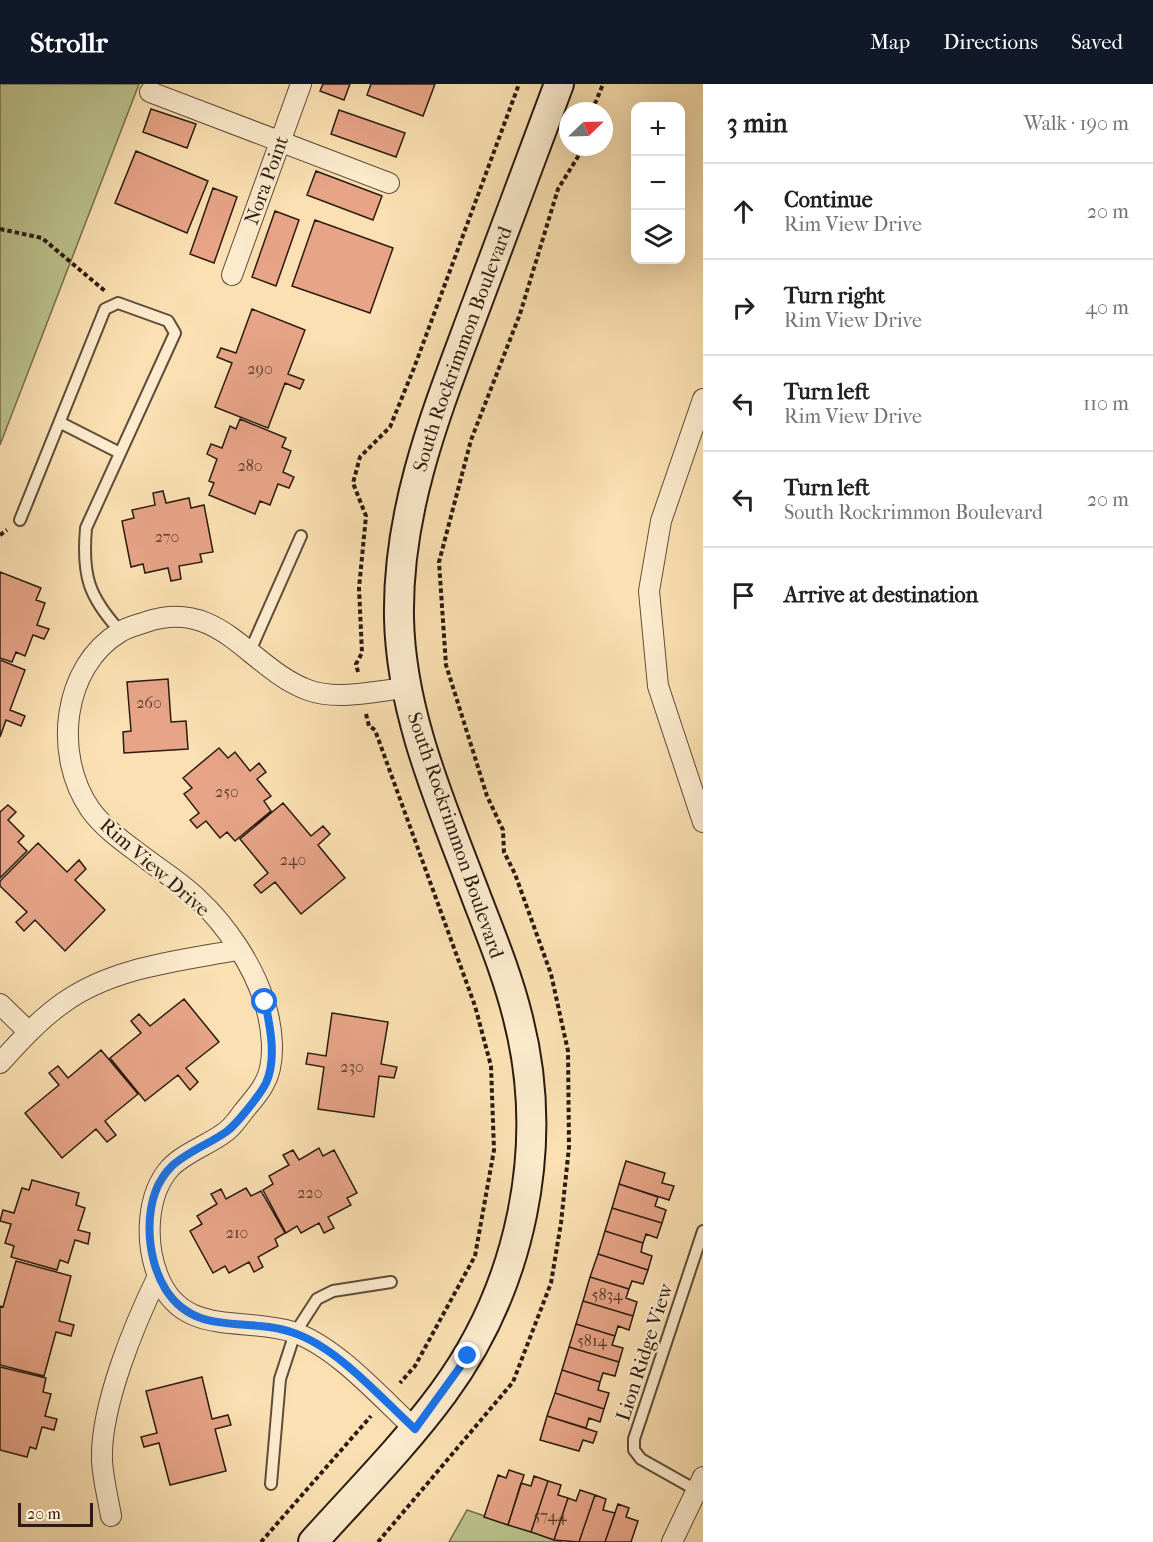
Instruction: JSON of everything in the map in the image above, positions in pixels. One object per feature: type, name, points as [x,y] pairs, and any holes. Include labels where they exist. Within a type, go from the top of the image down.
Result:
[{"type":"main road","name":"South Rockrimmon Boulevard","points":[[313,1542],[415,1429],[468,1356],[487,1320],[504,1278],[517,1240],[525,1200],[530,1158],[531,1111],[527,1062],[515,1007],[501,962],[414,723],[402,657],[399,590],[408,511],[426,440],[559,84]]},
{"type":"street","name":"Nora Point","points":[[232,275],[301,84]]},
{"type":"street","points":[[150,92],[389,183]]},
{"type":"street","points":[[703,399],[661,521],[649,591],[658,686],[703,822]]},
{"type":"street","name":"Rim View Drive","points":[[406,688],[340,695],[312,692],[284,680],[217,627],[195,617],[154,620],[120,631],[85,667],[73,691],[68,721],[76,781],[90,809],[114,834],[199,899],[237,950],[255,979],[265,1002],[270,1027],[271,1054],[266,1082],[228,1131],[171,1166],[159,1185],[150,1214],[150,1240],[158,1276],[172,1299],[192,1316],[214,1323],[254,1324],[294,1333],[327,1350],[415,1429]]},
{"type":"street","points":[[0,1063],[29,1032],[65,1002],[99,982],[142,969],[237,950]]},
{"type":"street","points":[[0,1004],[29,1032]]},
{"type":"street","points":[[111,1516],[102,1461],[104,1436],[112,1396],[143,1307],[158,1276]]},
{"type":"street","points":[[672,1542],[699,1484]]},
{"type":"lane","points":[[20,520],[105,309],[118,303],[168,321],[175,333],[86,528],[83,556],[88,585],[100,609],[120,631]]},
{"type":"lane","points":[[61,423],[120,453]]},
{"type":"lane","points":[[250,651],[301,537]]},
{"type":"lane","name":"Lion Ridge View","points":[[699,1484],[641,1459],[634,1450],[634,1439],[703,1231]]},
{"type":"lane","points":[[271,1484],[280,1379],[294,1333],[317,1299],[333,1291],[391,1282]]},
{"type":"path","points":[[261,1542],[415,1366],[475,1256],[493,1138],[491,1066],[475,1006],[375,730],[369,726],[356,664],[362,653],[359,588],[366,516],[353,483],[360,457],[390,427],[519,84]]},
{"type":"path","points":[[596,102],[603,84]]},
{"type":"path","points":[[559,1007],[551,974],[515,874],[504,852],[503,830],[487,796],[446,665],[439,562],[471,440],[527,293],[558,189],[578,156]]},
{"type":"path","points":[[0,229],[42,238],[118,303]]},
{"type":"green space","points":[[0,84],[139,84],[0,445]]},
{"type":"green space","points":[[467,1510],[562,1542],[449,1542]]},
{"type":"building","points":[[323,84],[350,84],[344,100],[320,91]]},
{"type":"building","points":[[371,84],[435,84],[423,116],[367,95]]},
{"type":"building","points":[[151,109],[196,124],[187,148],[143,132]]},
{"type":"building","points":[[339,110],[405,133],[396,157],[331,134]]},
{"type":"building","points":[[136,151],[208,181],[187,233],[115,203]]},
{"type":"building","points":[[316,171],[382,196],[373,220],[307,195]]},
{"type":"building","points":[[213,188],[237,197],[214,263],[190,254]]},
{"type":"building","points":[[275,211],[299,220],[276,286],[252,277]]},
{"type":"building","points":[[315,220],[393,248],[370,313],[292,286]]},
{"type":"building","points":[[252,309],[305,330],[288,374],[304,380],[300,389],[285,383],[268,428],[215,407],[232,363],[217,357],[221,348],[236,353]]},
{"type":"building","points":[[240,419],[286,438],[282,447],[291,451],[283,472],[294,477],[289,488],[278,484],[270,505],[260,501],[255,514],[209,495],[214,483],[209,481],[217,459],[207,454],[211,444],[222,448],[230,426],[236,429]]},
{"type":"building","points":[[163,491],[166,503],[189,498],[191,508],[204,505],[213,552],[200,554],[202,562],[179,566],[181,579],[171,581],[168,568],[145,573],[143,564],[131,567],[122,521],[134,518],[132,510],[155,505],[153,493]]},
{"type":"building","points":[[0,572],[41,588],[36,600],[45,603],[37,625],[49,629],[44,639],[33,635],[25,656],[16,652],[12,662],[0,658]]},
{"type":"building","points":[[0,660],[25,670],[10,710],[25,716],[21,726],[6,720],[0,737]]},
{"type":"building","points":[[168,679],[171,722],[186,721],[188,749],[124,753],[123,732],[131,731],[127,682]]},
{"type":"building","points":[[219,748],[228,758],[235,752],[250,771],[259,763],[266,772],[257,779],[271,796],[264,801],[271,811],[235,841],[227,832],[220,838],[206,821],[197,828],[190,820],[199,813],[184,794],[192,788],[183,778]]},
{"type":"building","points":[[283,803],[311,836],[323,826],[330,834],[318,845],[345,878],[301,914],[275,882],[261,893],[254,885],[268,873],[240,839]]},
{"type":"building","points":[[8,805],[16,812],[8,820],[24,836],[18,842],[27,851],[0,878],[0,812]]},
{"type":"building","points":[[38,843],[67,872],[79,860],[86,869],[75,880],[105,910],[65,951],[35,920],[24,931],[16,922],[27,912],[0,886],[0,881]]},
{"type":"building","points":[[184,999],[219,1042],[186,1068],[198,1082],[190,1090],[178,1075],[145,1101],[110,1058],[141,1033],[131,1021],[139,1014],[150,1026]]},
{"type":"building","points":[[332,1013],[388,1022],[381,1064],[397,1067],[394,1078],[379,1076],[374,1117],[318,1109],[324,1067],[306,1064],[308,1053],[326,1056]]},
{"type":"building","points":[[101,1050],[138,1094],[105,1121],[116,1135],[107,1142],[96,1129],[62,1158],[25,1113],[59,1085],[49,1073],[58,1066],[68,1078]]},
{"type":"building","points":[[319,1148],[323,1156],[334,1150],[357,1193],[347,1198],[351,1205],[328,1217],[334,1228],[324,1233],[319,1223],[301,1233],[297,1226],[286,1233],[263,1190],[273,1184],[269,1176],[289,1165],[283,1155],[293,1150],[299,1160]]},
{"type":"building","points":[[626,1161],[665,1173],[662,1183],[674,1186],[669,1200],[619,1184]]},
{"type":"building","points":[[32,1180],[79,1193],[76,1205],[85,1208],[78,1230],[90,1233],[88,1244],[75,1240],[68,1263],[60,1260],[57,1270],[11,1257],[14,1246],[5,1243],[11,1224],[0,1221],[3,1210],[14,1213],[22,1188],[29,1190]]},
{"type":"building","points":[[619,1184],[658,1197],[655,1206],[666,1210],[662,1223],[612,1208]]},
{"type":"building","points":[[246,1188],[251,1196],[261,1191],[285,1233],[275,1239],[278,1246],[258,1257],[263,1267],[254,1272],[249,1262],[229,1273],[225,1266],[213,1273],[190,1231],[202,1224],[197,1216],[217,1204],[211,1194],[221,1189],[226,1199]]},
{"type":"building","points":[[612,1208],[662,1223],[657,1238],[646,1234],[643,1243],[605,1231]]},
{"type":"building","points":[[605,1231],[643,1243],[641,1252],[652,1256],[648,1270],[598,1254]]},
{"type":"building","points":[[598,1254],[648,1270],[643,1284],[632,1281],[629,1289],[590,1277]]},
{"type":"building","points":[[16,1261],[71,1276],[59,1321],[74,1325],[71,1336],[56,1332],[44,1376],[0,1365],[0,1306],[3,1307]]},
{"type":"building","points":[[590,1277],[629,1289],[626,1298],[637,1302],[633,1316],[583,1301]]},
{"type":"building","points":[[583,1301],[633,1316],[629,1330],[618,1326],[615,1336],[576,1324]]},
{"type":"building","points":[[576,1324],[615,1336],[612,1345],[623,1348],[619,1362],[569,1347]]},
{"type":"building","points":[[569,1347],[619,1362],[615,1376],[603,1373],[600,1382],[562,1370]]},
{"type":"building","points":[[0,1367],[46,1378],[43,1392],[51,1394],[45,1416],[57,1419],[54,1430],[42,1427],[36,1449],[30,1447],[27,1457],[0,1450]]},
{"type":"building","points":[[562,1370],[600,1382],[598,1390],[609,1393],[604,1409],[555,1393]]},
{"type":"building","points":[[202,1377],[212,1419],[228,1415],[231,1425],[215,1429],[226,1471],[170,1485],[159,1443],[144,1447],[141,1437],[157,1433],[146,1391]]},
{"type":"building","points":[[555,1393],[604,1409],[600,1422],[589,1418],[586,1428],[547,1416]]},
{"type":"building","points":[[547,1416],[597,1432],[593,1443],[583,1440],[579,1451],[540,1440]]},
{"type":"building","points":[[509,1470],[524,1475],[508,1525],[484,1517],[498,1475],[506,1478]]},
{"type":"building","points":[[534,1476],[548,1481],[531,1532],[508,1525],[521,1483],[531,1486]]},
{"type":"building","points":[[548,1481],[561,1485],[558,1495],[568,1498],[554,1540],[531,1532]]},
{"type":"building","points":[[580,1490],[595,1495],[579,1542],[554,1540],[568,1498],[576,1501]]},
{"type":"building","points":[[595,1495],[606,1499],[603,1510],[615,1513],[605,1542],[579,1542]]},
{"type":"building","points":[[618,1504],[629,1508],[626,1517],[638,1521],[631,1542],[605,1542]]},
{"type":"route","points":[[265,1002],[270,1027],[271,1054],[266,1082],[228,1131],[171,1166],[159,1185],[150,1214],[150,1240],[158,1276],[172,1299],[192,1316],[214,1323],[254,1324],[294,1333],[327,1350],[415,1429],[468,1356]]}]
